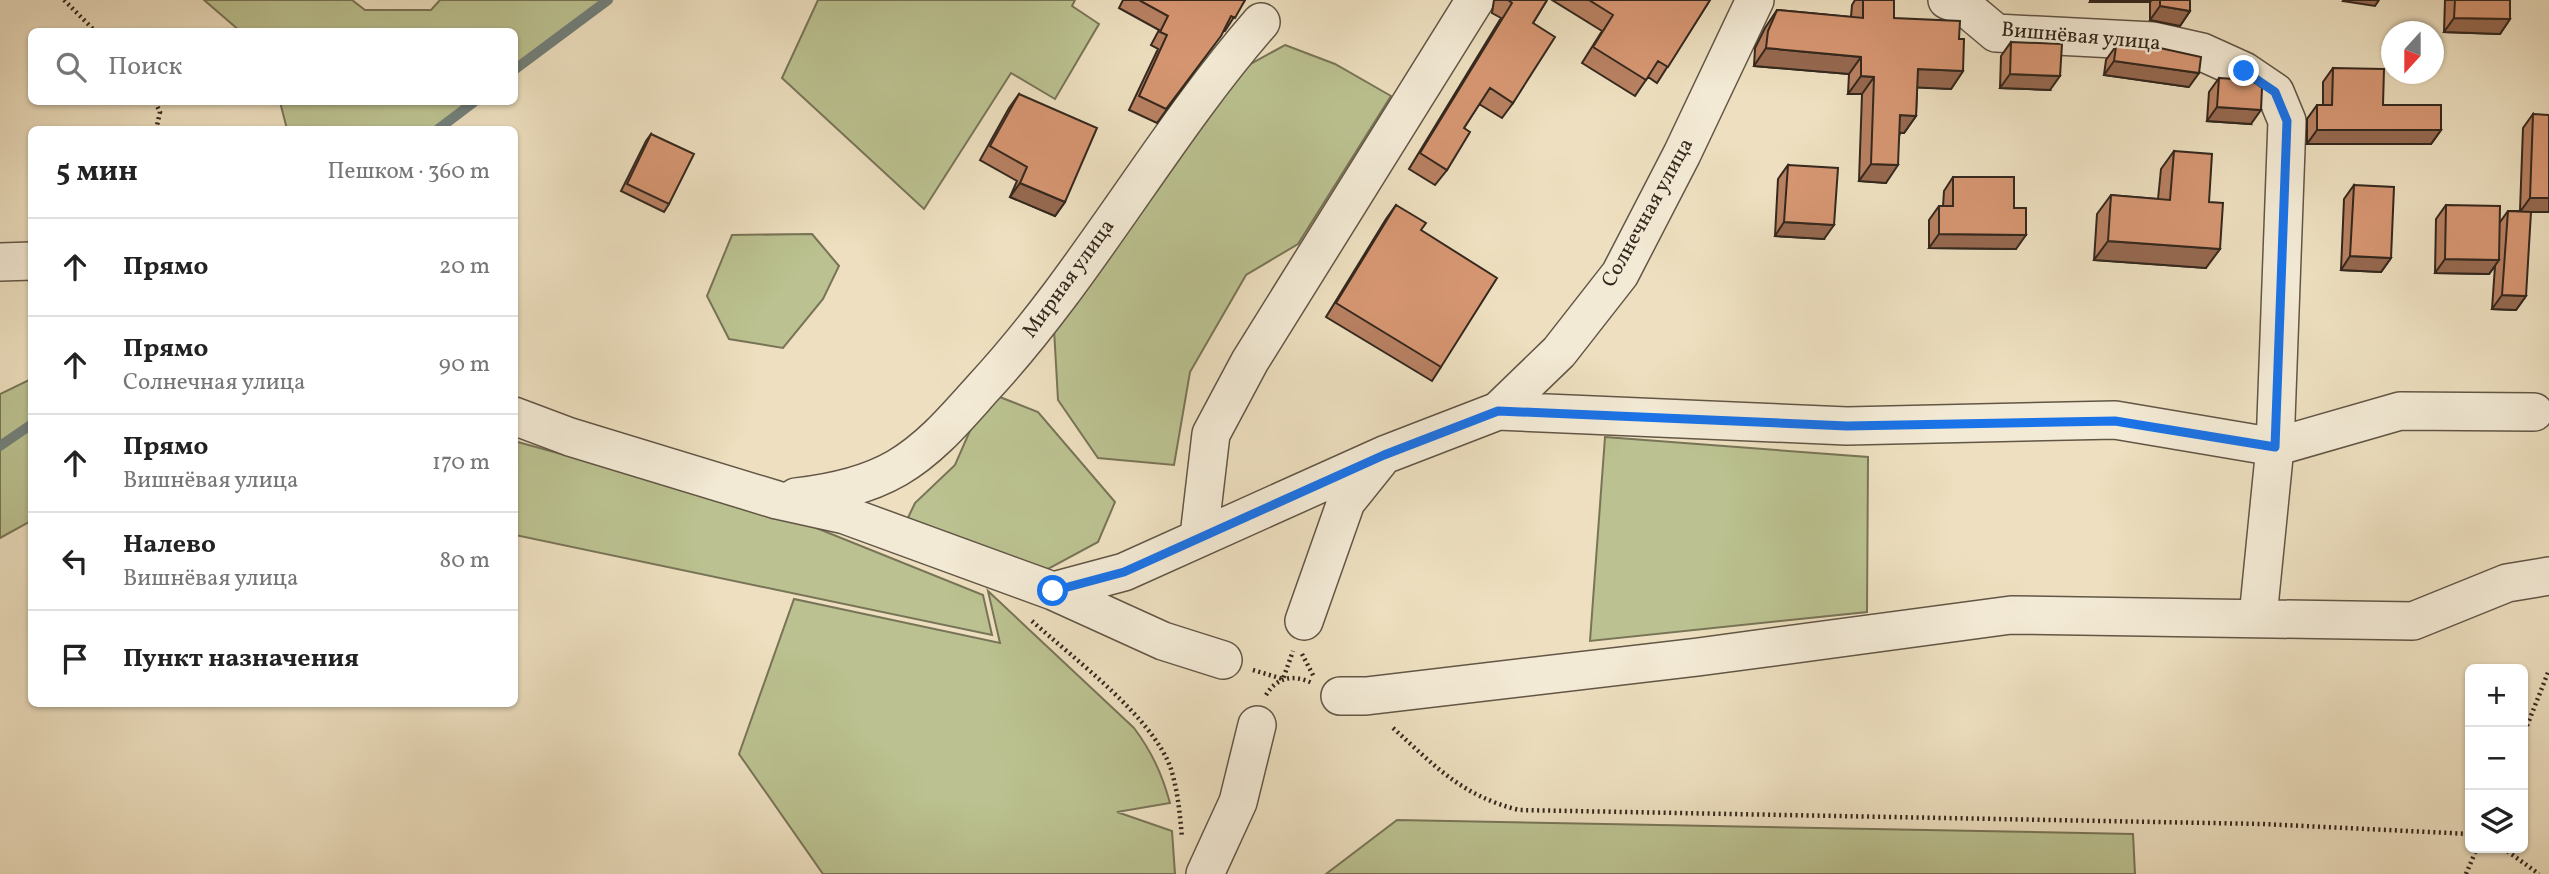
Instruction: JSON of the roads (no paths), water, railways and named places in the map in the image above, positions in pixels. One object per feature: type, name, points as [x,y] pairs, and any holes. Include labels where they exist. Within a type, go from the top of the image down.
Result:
[{"type":"street","points":[[1199,536],[1211,434],[1250,361],[1475,0]]},
{"type":"street","name":"Вишнёвая улица","points":[[1947,0],[1965,7],[1996,33],[2153,41],[2203,52],[2244,71],[2275,92],[2287,121],[2275,447],[2258,617]]},
{"type":"street","name":"Солнечная улица","points":[[1053,591],[1124,572],[1384,455],[1498,411],[1559,352],[1620,274],[1762,2]]},
{"type":"street","name":"Мирная улица","points":[[777,500],[837,492],[896,468],[937,438],[999,371],[1049,309],[1217,72],[1261,22]]},
{"type":"street","points":[[0,262],[28,261]]},
{"type":"street","points":[[1498,411],[1847,426],[2115,421],[2275,447],[2400,411],[2534,412]]},
{"type":"street","points":[[518,418],[570,437],[777,500],[845,515],[1053,591],[1163,641],[1223,660]]},
{"type":"street","points":[[1304,621],[1346,502],[1384,455]]},
{"type":"street","points":[[1340,696],[1366,696],[1698,657],[2011,615],[2413,621],[2507,583],[2549,576]]},
{"type":"street","points":[[1194,861],[1238,802],[1257,725]]},
{"type":"waterway","points":[[518,67],[608,0]]},
{"type":"waterway","points":[[442,126],[470,105]]},
{"type":"waterway","points":[[0,446],[28,427]]}]
